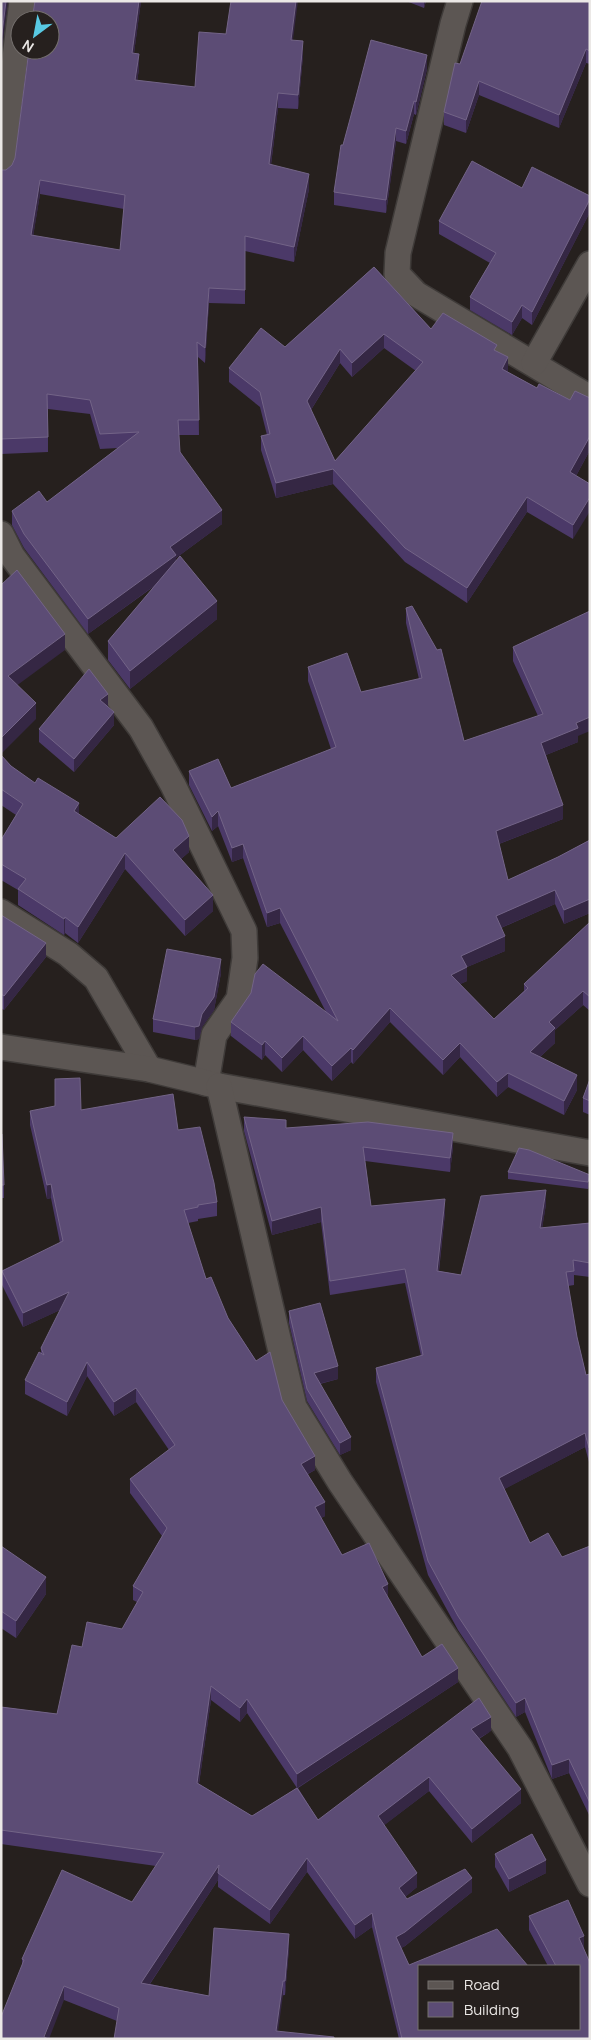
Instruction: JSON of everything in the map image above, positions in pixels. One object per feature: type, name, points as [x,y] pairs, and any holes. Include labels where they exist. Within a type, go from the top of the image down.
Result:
[{"type":"street","points":[[1,171],[22,1]]},
{"type":"street","points":[[460,1],[398,253],[397,274],[416,294],[590,398]]},
{"type":"street","points":[[534,364],[590,264]]},
{"type":"street","points":[[1,534],[12,556],[140,728],[173,785],[244,931],[245,958],[239,999],[214,1035],[212,1085],[294,1407],[340,1482],[520,1748],[590,1884]]},
{"type":"street","points":[[1,912],[68,954],[96,978],[150,1069]]},
{"type":"street","points":[[1,1047],[150,1069],[212,1085],[590,1153]]},
{"type":"building","points":[[1,1],[6,1],[1,42]]},
{"type":"building","points":[[35,1],[139,1],[132,53],[139,54],[135,80],[195,87],[199,32],[226,34],[231,1],[296,1],[291,40],[303,41],[298,95],[278,93],[269,164],[309,174],[294,247],[245,236],[245,290],[209,288],[205,348],[197,342],[199,420],[178,420],[180,452],[222,510],[170,547],[176,555],[88,619],[24,534],[12,511],[39,491],[47,502],[139,432],[100,434],[90,400],[47,394],[48,437],[1,439],[1,170],[6,170],[12,165],[15,158],[28,60],[60,60],[60,10],[34,10]],"holes":[[[40,180],[125,195],[120,250],[31,235]]]},
{"type":"building","points":[[482,1],[590,1],[590,51],[586,49],[559,115],[479,81],[466,120],[444,112],[455,63],[460,64]]},
{"type":"building","points":[[371,40],[427,55],[416,102],[414,101],[406,131],[396,128],[386,200],[334,192],[341,145],[343,145]]},
{"type":"building","points":[[472,161],[522,188],[532,167],[590,196],[532,312],[522,305],[512,322],[470,297],[496,253],[439,221]]},
{"type":"building","points":[[374,267],[431,329],[443,313],[497,345],[494,350],[508,357],[502,369],[537,388],[539,384],[570,400],[575,391],[590,398],[590,436],[570,472],[590,484],[590,497],[573,525],[527,497],[467,588],[405,548],[333,469],[276,483],[261,436],[270,434],[260,392],[229,368],[261,328],[285,347]],"holes":[[[384,334],[423,362],[335,461],[307,401],[340,349],[352,363]]]},
{"type":"building","points":[[180,556],[217,601],[130,671],[108,641]]},
{"type":"building","points":[[17,570],[65,634],[8,676],[36,703],[1,738],[1,585]]},
{"type":"building","points":[[412,606],[437,650],[441,649],[464,741],[543,714],[513,647],[590,611],[590,717],[576,723],[578,728],[541,743],[563,805],[496,831],[508,880],[590,840],[590,899],[564,910],[555,890],[496,916],[505,936],[461,956],[467,967],[451,975],[494,1019],[528,988],[524,984],[590,922],[590,997],[583,991],[549,1022],[555,1028],[530,1052],[577,1075],[564,1101],[508,1073],[497,1082],[460,1043],[443,1060],[390,1008],[353,1050],[351,1048],[332,1066],[303,1036],[282,1058],[265,1041],[262,1045],[231,1022],[251,993],[255,974],[263,964],[338,1021],[280,908],[267,913],[243,844],[232,848],[218,811],[212,817],[189,771],[218,759],[231,788],[336,747],[308,667],[347,653],[361,692],[422,678],[406,608]]},
{"type":"building","points":[[89,669],[108,694],[100,700],[114,712],[74,759],[39,729]]},
{"type":"building","points":[[1,755],[11,766],[35,783],[38,778],[79,803],[74,811],[116,838],[160,797],[182,820],[189,836],[173,850],[213,895],[185,920],[125,853],[78,927],[18,889],[26,879],[1,864],[1,840],[23,804],[1,789]]},
{"type":"building","points":[[1,915],[46,943],[4,996],[1,994]]},
{"type":"building","points":[[167,949],[221,959],[214,997],[202,1014],[199,1026],[195,1027],[153,1019]]},
{"type":"building","points":[[80,1078],[81,1110],[173,1094],[178,1130],[200,1127],[217,1202],[198,1205],[198,1207],[184,1210],[206,1279],[211,1277],[228,1318],[256,1361],[270,1352],[282,1400],[315,1456],[301,1464],[325,1502],[315,1507],[342,1555],[369,1543],[388,1584],[382,1587],[422,1657],[442,1644],[458,1668],[297,1774],[247,1699],[240,1708],[211,1686],[197,1783],[252,1816],[297,1788],[318,1820],[479,1698],[491,1717],[471,1729],[521,1789],[472,1829],[429,1777],[378,1816],[417,1873],[399,1888],[407,1899],[465,1869],[472,1878],[405,1932],[396,1937],[409,1965],[497,1929],[527,1965],[418,1965],[418,2030],[581,2030],[581,1965],[555,1965],[529,1916],[568,1900],[584,1936],[579,1938],[590,1963],[590,2039],[402,2039],[372,1913],[355,1925],[307,1858],[270,1910],[218,1873],[219,1865],[141,1983],[209,1996],[214,1928],[289,1934],[285,1981],[283,1981],[276,2031],[334,2037],[334,2039],[114,2039],[119,2008],[64,1986],[44,2037],[48,2039],[1,2039],[1,2017],[24,1960],[22,1959],[62,1870],[132,1902],[164,1853],[1,1830],[1,1707],[57,1714],[72,1645],[82,1647],[87,1622],[122,1629],[143,1592],[133,1586],[167,1528],[130,1479],[175,1445],[136,1388],[114,1402],[87,1362],[67,1402],[25,1380],[39,1352],[44,1355],[41,1348],[69,1292],[23,1313],[2,1271],[63,1241],[51,1184],[47,1185],[30,1111],[55,1106],[55,1079]]},
{"type":"building","points":[[590,1079],[590,1101],[583,1098]]},
{"type":"building","points":[[244,1117],[286,1120],[286,1128],[368,1122],[453,1133],[450,1158],[363,1147],[371,1206],[445,1199],[437,1271],[461,1275],[481,1196],[546,1190],[540,1228],[590,1223],[590,1263],[573,1260],[574,1271],[566,1272],[577,1337],[586,1375],[590,1374],[590,1448],[585,1433],[499,1478],[530,1543],[548,1533],[562,1557],[590,1546],[590,1803],[569,1759],[552,1765],[525,1698],[516,1703],[458,1616],[428,1561],[376,1368],[423,1355],[405,1269],[330,1281],[321,1207],[272,1221]]},
{"type":"building","points":[[2,1134],[4,1185],[1,1185]]},
{"type":"building","points":[[519,1148],[529,1150],[590,1175],[588,1182],[508,1172]]},
{"type":"building","points":[[320,1303],[338,1366],[314,1373],[351,1437],[340,1443],[307,1389],[289,1311]]},
{"type":"building","points":[[1,1546],[46,1577],[16,1621],[1,1611]]},
{"type":"building","points":[[532,1834],[546,1860],[509,1879],[495,1854]]}]
